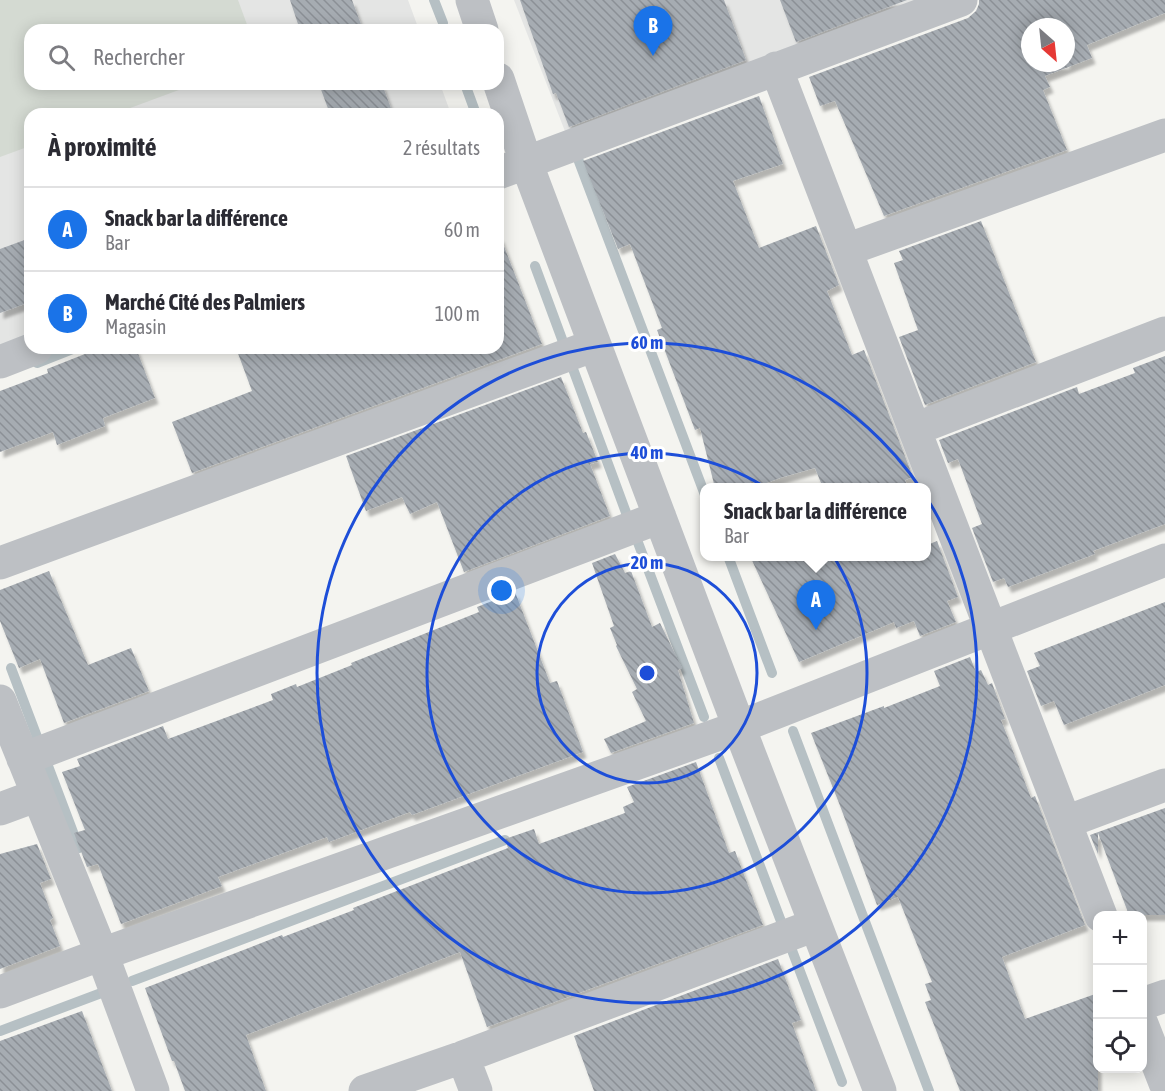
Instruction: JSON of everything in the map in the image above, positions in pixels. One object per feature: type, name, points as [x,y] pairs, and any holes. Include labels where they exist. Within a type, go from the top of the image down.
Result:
[{"type":"street","points":[[472,0],[480,24]]},
{"type":"street","points":[[512,167],[961,0]]},
{"type":"street","points":[[777,69],[1099,911]]},
{"type":"street","points":[[500,90],[503,108]]},
{"type":"street","points":[[504,117],[512,167],[595,345],[739,728],[880,1091]]},
{"type":"street","points":[[846,250],[1165,135]]},
{"type":"street","points":[[915,429],[1165,333]]},
{"type":"street","points":[[0,563],[595,345]]},
{"type":"street","points":[[0,362],[24,353]]},
{"type":"street","points":[[23,759],[660,517]]},
{"type":"street","points":[[0,992],[739,728],[1165,560]]},
{"type":"street","points":[[0,701],[102,954],[153,1091]]},
{"type":"street","points":[[1066,822],[1165,785]]},
{"type":"street","points":[[0,809],[38,795]]},
{"type":"street","points":[[365,1091],[463,1057],[815,925]]},
{"type":"street","points":[[1147,1003],[1165,996]]},
{"type":"street","points":[[1147,1035],[1165,1083]]},
{"type":"street","points":[[463,1057],[476,1091]]},
{"type":"shaded area","points":[[0,0],[408,0],[417,24],[24,24],[24,90],[442,90],[449,108],[24,108],[24,338],[0,347]]},
{"type":"shaded area","points":[[0,0],[238,0],[247,24],[24,24],[24,90],[179,90],[130,108],[24,108],[24,148],[0,157]]},
{"type":"shaded area","points":[[514,0],[922,0],[568,139]]},
{"type":"building","points":[[290,0],[352,0],[361,24],[298,24]]},
{"type":"building","points":[[520,0],[724,0],[746,60],[569,127],[556,93],[553,94]]},
{"type":"building","points":[[780,0],[907,0],[796,42]]},
{"type":"building","points":[[979,0],[1165,0],[1165,13],[1087,45],[1092,58],[1075,65],[1075,18],[1021,18],[1021,72],[1055,72],[1045,76],[1050,87],[1043,90],[1067,150],[884,216],[835,101],[820,106],[809,77],[968,18],[976,11]]},
{"type":"building","points":[[321,90],[384,90],[391,108],[328,108]]},
{"type":"building","points":[[759,96],[783,164],[733,181],[759,248],[816,226],[839,285],[827,291],[852,355],[864,350],[913,477],[905,480],[906,483],[821,483],[815,468],[766,483],[714,483],[700,428],[695,430],[657,330],[662,328],[630,244],[618,249],[583,161]]},
{"type":"building","points":[[981,221],[1036,362],[925,405],[899,337],[918,330],[894,263],[903,260],[899,251]]},
{"type":"building","points":[[24,240],[24,304],[0,313],[0,249]]},
{"type":"building","points":[[504,246],[542,344],[192,473],[172,422],[252,391],[238,354],[504,354]]},
{"type":"building","points":[[85,354],[138,354],[155,398],[103,418],[105,426],[57,445],[53,432],[0,452],[0,391],[48,373],[47,369]]},
{"type":"building","points":[[1165,356],[1165,524],[1008,587],[1004,578],[993,582],[972,528],[982,524],[958,459],[948,463],[939,440],[1077,387],[1079,394],[1135,373],[1133,368]]},
{"type":"building","points":[[561,377],[583,433],[586,432],[598,462],[590,464],[610,516],[464,572],[437,502],[410,514],[402,497],[366,511],[346,456]]},
{"type":"building","points":[[937,541],[958,597],[947,601],[956,622],[920,636],[914,621],[896,628],[894,622],[799,662],[752,561],[931,561],[931,543]]},
{"type":"building","points":[[615,554],[625,573],[631,571],[652,627],[660,623],[682,668],[678,670],[694,723],[611,753],[604,739],[646,721],[632,692],[637,689],[616,646],[610,628],[614,626],[592,563]]},
{"type":"building","points":[[49,571],[88,665],[131,648],[149,691],[64,723],[40,659],[19,668],[0,621],[0,590]]},
{"type":"building","points":[[515,592],[550,683],[557,681],[583,752],[412,815],[410,812],[329,842],[327,837],[218,877],[222,886],[121,924],[98,864],[87,867],[74,833],[85,830],[62,772],[80,766],[77,759],[163,726],[168,739],[273,700],[271,694],[296,684],[297,687],[479,612],[477,607]]},
{"type":"building","points":[[1165,602],[1165,685],[1064,725],[1054,701],[1041,706],[1027,671],[1040,666],[1034,653]]},
{"type":"building","points":[[970,657],[976,672],[981,670],[988,685],[992,683],[1005,719],[1001,720],[1031,798],[1035,796],[1085,925],[1002,957],[1025,1019],[1093,995],[1093,1073],[1098,1073],[1098,1091],[960,1091],[925,1002],[931,1000],[925,984],[932,982],[898,897],[877,905],[811,733],[940,686],[934,671]]},
{"type":"building","points":[[696,762],[729,853],[735,851],[763,925],[487,1027],[460,952],[246,1035],[266,1091],[185,1091],[145,988],[354,910],[353,908],[508,848],[505,839],[534,829],[539,844],[625,813],[623,807],[634,802],[627,787]]},
{"type":"building","points":[[1165,808],[1165,915],[1147,915],[1147,911],[1127,911],[1098,833],[1098,854],[1090,835]]},
{"type":"building","points":[[37,844],[51,879],[40,883],[53,918],[50,920],[60,946],[0,969],[0,854]]},
{"type":"building","points":[[778,959],[801,1020],[792,1023],[816,1091],[594,1091],[574,1036]]},
{"type":"building","points":[[82,1011],[112,1091],[0,1091],[0,1041]]},
{"type":"waterway","points":[[434,0],[443,23]]},
{"type":"waterway","points":[[467,90],[474,108]]},
{"type":"waterway","points":[[575,151],[700,483]]},
{"type":"waterway","points":[[535,266],[628,518]]},
{"type":"waterway","points":[[37,363],[60,354]]},
{"type":"waterway","points":[[634,532],[704,717]]},
{"type":"waterway","points":[[730,561],[772,673]]},
{"type":"waterway","points":[[11,668],[79,848]]},
{"type":"waterway","points":[[793,731],[929,1091]]},
{"type":"waterway","points":[[719,758],[842,1082]]},
{"type":"waterway","points":[[132,981],[505,840]]},
{"type":"waterway","points":[[0,1031],[112,989]]},
{"type":"place","name":"Marché Cité des Palmiers","points":[[653,56]]},
{"type":"place","name":"Snack bar la différence","points":[[816,630]]}]
